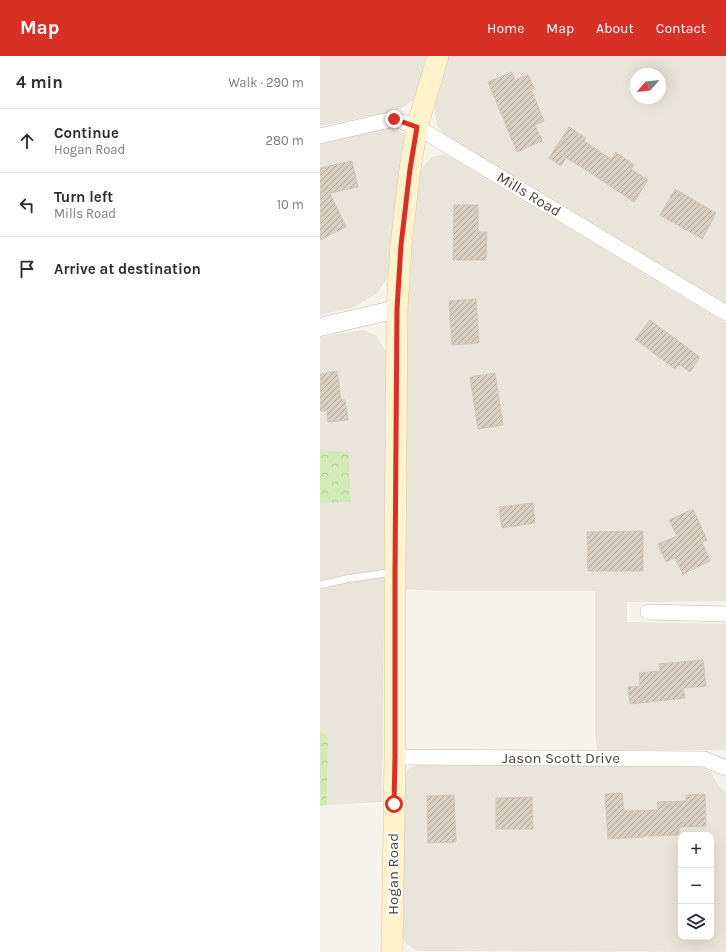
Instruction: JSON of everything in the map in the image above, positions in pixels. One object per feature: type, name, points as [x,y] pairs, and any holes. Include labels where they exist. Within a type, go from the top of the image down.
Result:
[{"type":"main road","name":"Hogan Road","points":[[392,952],[395,757],[397,309],[401,245],[410,169],[417,127],[438,56]]},
{"type":"street","name":"Mills Road","points":[[320,136],[394,119],[417,127],[726,313]]},
{"type":"street","points":[[320,327],[397,309]]},
{"type":"street","points":[[648,612],[726,614]]},
{"type":"street","name":"Jason Scott Drive","points":[[395,757],[704,759],[726,768]]},
{"type":"lane","points":[[320,585],[346,579],[395,572]]},
{"type":"shaded area","points":[[320,56],[429,56],[414,99],[404,107],[395,111],[320,126]]},
{"type":"shaded area","points":[[449,56],[726,56],[726,306],[448,138],[437,125],[434,106]]},
{"type":"shaded area","points":[[389,127],[403,133],[404,148],[387,279],[376,294],[352,308],[320,315],[320,142]]},
{"type":"shaded area","points":[[444,154],[726,323],[726,601],[627,602],[627,622],[726,624],[726,750],[597,750],[595,735],[595,591],[442,591],[404,589],[407,295],[420,173],[424,165],[432,157]]},
{"type":"shaded area","points":[[363,330],[377,336],[387,354],[382,802],[327,805],[328,738],[320,732],[320,503],[351,501],[349,452],[320,450],[320,337]]},
{"type":"shaded area","points":[[419,764],[698,765],[711,772],[718,785],[726,792],[726,952],[418,951],[407,945],[400,934],[403,779],[409,768]]},
{"type":"green space","points":[[320,450],[349,452],[351,502],[320,503]]},
{"type":"green space","points":[[320,731],[328,737],[327,805],[320,806]]},
{"type":"building","points":[[512,72],[515,80],[528,75],[534,88],[531,89],[544,121],[535,125],[542,141],[517,152],[488,82]]},
{"type":"building","points":[[569,127],[586,138],[584,141],[611,159],[616,152],[634,165],[631,169],[648,180],[634,202],[566,158],[561,166],[549,158]]},
{"type":"building","points":[[352,161],[358,187],[330,193],[346,227],[320,240],[320,168]]},
{"type":"building","points":[[675,189],[716,213],[702,239],[660,215]]},
{"type":"building","points":[[454,205],[478,205],[478,232],[487,232],[486,260],[453,260]]},
{"type":"building","points":[[476,299],[479,343],[452,345],[449,301]]},
{"type":"building","points":[[650,320],[700,357],[690,372],[679,364],[675,369],[635,339]]},
{"type":"building","points":[[337,371],[341,400],[345,400],[348,420],[328,422],[327,411],[320,411],[320,374]]},
{"type":"building","points":[[495,373],[503,425],[478,429],[470,377]]},
{"type":"building","points":[[533,503],[535,523],[502,528],[499,507]]},
{"type":"building","points":[[693,509],[707,540],[702,542],[710,561],[683,574],[675,558],[666,562],[658,544],[677,536],[669,520]]},
{"type":"building","points":[[643,531],[643,571],[588,571],[587,532]]},
{"type":"building","points":[[703,660],[706,686],[683,688],[685,698],[630,704],[628,687],[640,686],[639,673],[660,671],[659,664]]},
{"type":"building","points":[[622,793],[624,811],[658,810],[657,802],[686,801],[686,795],[705,794],[706,826],[679,827],[678,835],[608,839],[605,794]]},
{"type":"building","points":[[454,795],[456,842],[428,843],[427,796]]},
{"type":"building","points":[[532,797],[533,829],[496,829],[496,798]]},
{"type":"route","points":[[394,119],[417,127],[410,169],[401,245],[397,309],[394,804]]}]
